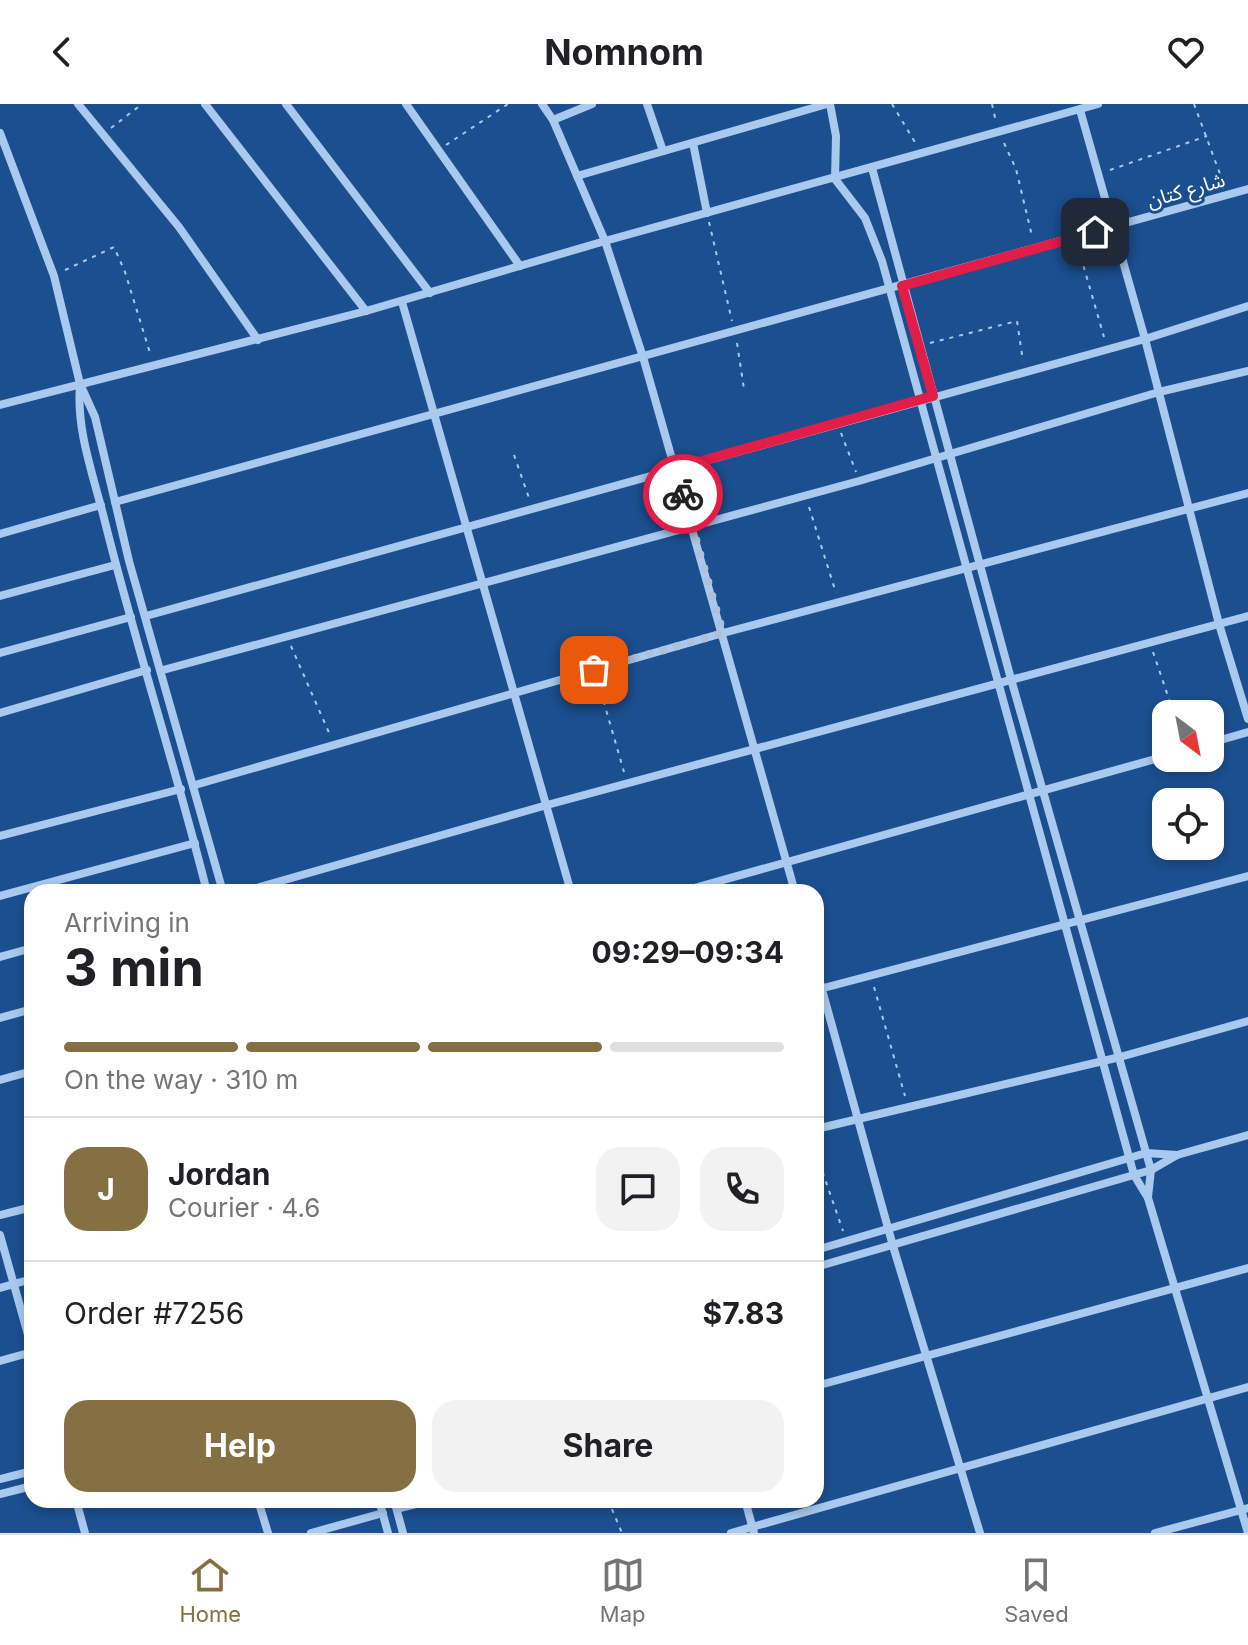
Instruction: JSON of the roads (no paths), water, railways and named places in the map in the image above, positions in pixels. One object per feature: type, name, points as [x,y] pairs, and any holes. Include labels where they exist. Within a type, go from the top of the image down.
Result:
[{"type":"street","points":[[78,104],[179,227],[258,340]]},
{"type":"street","points":[[205,104],[366,311]]},
{"type":"street","points":[[286,104],[430,293]]},
{"type":"street","points":[[406,104],[520,266]]},
{"type":"street","points":[[542,104],[553,120],[605,241],[643,357],[793,884]]},
{"type":"street","points":[[553,120],[592,104]]},
{"type":"street","points":[[647,104],[663,151]]},
{"type":"street","points":[[577,176],[828,104],[836,136],[835,179],[865,218],[889,289],[1105,1060],[1134,1175],[1148,1198],[1245,1508],[1248,1533]]},
{"type":"street","points":[[1059,104],[1062,115]]},
{"type":"street","points":[[0,405],[402,302],[605,241],[1098,104]]},
{"type":"street","points":[[1080,110],[1115,227],[1219,624],[1248,719]]},
{"type":"street","points":[[0,133],[54,276],[80,384],[95,417],[115,502],[221,884]]},
{"type":"street","points":[[693,143],[707,213]]},
{"type":"street","points":[[872,168],[1011,679],[1151,1170],[1148,1198]]},
{"type":"street","name":"شارع كتان","points":[[115,502],[1248,189]]},
{"type":"street","points":[[402,302],[569,884]]},
{"type":"street","points":[[146,616],[920,399],[1025,374],[1248,306]]},
{"type":"street","points":[[163,670],[288,638],[691,524],[859,481],[1159,392],[1248,371]]},
{"type":"street","points":[[80,384],[80,419],[115,565],[161,716],[205,884]]},
{"type":"street","points":[[195,785],[514,696],[723,633],[1248,493]]},
{"type":"street","points":[[0,534],[101,505]]},
{"type":"street","points":[[0,596],[115,565]]},
{"type":"street","points":[[270,884],[547,805],[1248,616]]},
{"type":"street","points":[[0,653],[131,617]]},
{"type":"street","points":[[0,713],[147,670]]},
{"type":"street","points":[[161,716],[175,713]]},
{"type":"street","points":[[1224,739],[1248,732]]},
{"type":"street","points":[[711,884],[1152,760]]},
{"type":"street","points":[[0,836],[181,789]]},
{"type":"street","points":[[44,884],[195,843]]},
{"type":"street","points":[[824,988],[1248,876]]},
{"type":"street","points":[[0,896],[24,889]]},
{"type":"street","points":[[0,957],[24,950]]},
{"type":"street","points":[[824,1006],[980,1533]]},
{"type":"street","points":[[0,1018],[24,1011]]},
{"type":"street","points":[[824,1127],[1120,1057],[1248,1021]]},
{"type":"street","points":[[0,1080],[24,1073]]},
{"type":"street","points":[[824,1265],[1151,1170],[1177,1155],[1248,1135]]},
{"type":"street","points":[[824,1248],[1146,1153],[1177,1155]]},
{"type":"street","points":[[0,1215],[24,1209]]},
{"type":"street","points":[[0,1235],[24,1321]]},
{"type":"street","points":[[824,1384],[1248,1268]]},
{"type":"street","points":[[0,1288],[24,1281]]},
{"type":"street","points":[[0,1361],[24,1353]]},
{"type":"street","points":[[731,1533],[753,1530],[1248,1387]]},
{"type":"street","points":[[0,1479],[24,1473]]},
{"type":"street","points":[[0,1494],[24,1488]]},
{"type":"street","points":[[78,1508],[85,1533]]},
{"type":"street","points":[[260,1508],[268,1533]]},
{"type":"street","points":[[381,1508],[388,1533]]},
{"type":"street","points":[[397,1508],[403,1533]]},
{"type":"street","points":[[747,1508],[753,1530]]},
{"type":"street","points":[[1155,1533],[1245,1508]]},
{"type":"street","points":[[311,1533],[383,1513]]}]
